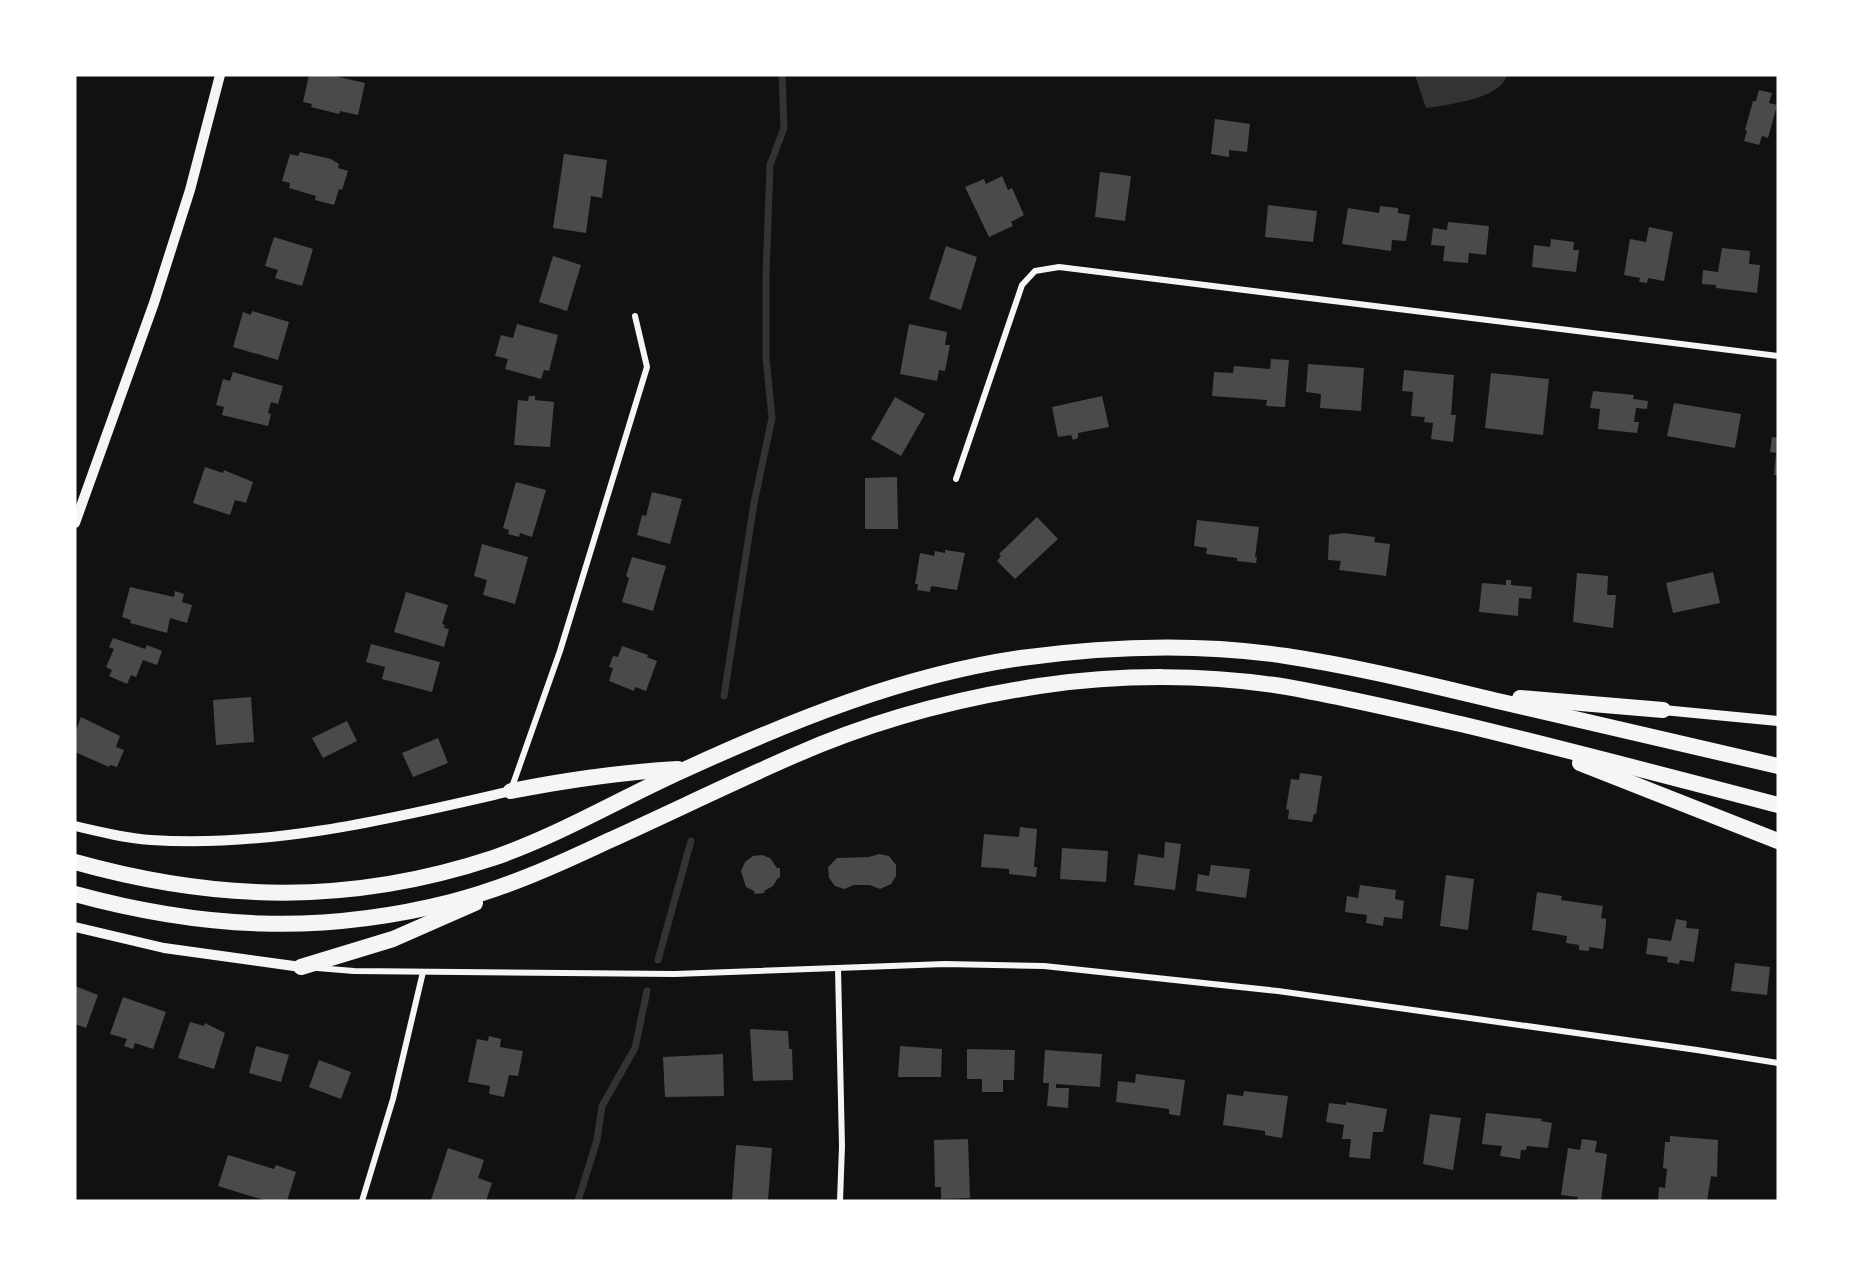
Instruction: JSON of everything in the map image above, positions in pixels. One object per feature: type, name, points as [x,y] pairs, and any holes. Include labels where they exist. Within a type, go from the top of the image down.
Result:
[{"type":"highway","points":[[75,862],[124,876],[175,885],[247,893],[310,893],[384,885],[433,875],[493,858],[550,835],[685,769],[806,717],[879,691],[948,672],[1017,658],[1131,648],[1206,649],[1280,655],[1354,667],[1778,766]]},
{"type":"highway","points":[[301,967],[393,939],[457,912],[519,881],[844,735],[909,713],[976,697],[1045,685],[1101,680],[1171,678],[1272,685],[1371,703],[1515,737],[1778,805]]},
{"type":"highway","points":[[1458,692],[1663,711]]},
{"type":"highway","points":[[1515,737],[1778,841]]},
{"type":"highway","points":[[511,791],[621,772],[685,769]]},
{"type":"highway","points":[[75,894],[121,906],[200,920],[278,924],[330,922],[392,915],[453,902],[519,881]]},
{"type":"street","points":[[75,523],[154,303],[190,190],[220,75]]},
{"type":"street","points":[[957,478],[1022,285],[1035,271],[1059,267],[1778,356]]},
{"type":"street","points":[[75,826],[151,840],[219,840],[264,837],[340,827],[511,791],[560,651],[647,367],[635,316]]},
{"type":"street","points":[[1663,711],[1778,721]]},
{"type":"street","points":[[75,927],[164,948],[301,967],[354,971],[675,974],[945,964],[1082,969],[1278,991],[1697,1050],[1778,1064]]},
{"type":"street","points":[[838,969],[842,1146],[840,1201]]},
{"type":"street","points":[[362,1201],[393,1099],[423,972]]},
{"type":"shaded area","points":[[1415,75],[1507,75],[1503,83],[1495,90],[1484,95],[1459,103],[1426,108]]},
{"type":"building","points":[[309,75],[330,75],[365,83],[358,115],[340,111],[339,114],[311,107],[312,104],[303,102]]},
{"type":"building","points":[[1759,90],[1772,93],[1769,103],[1777,105],[1768,138],[1762,136],[1759,145],[1744,141],[1753,101],[1756,101]]},
{"type":"building","points":[[1215,119],[1250,124],[1247,152],[1229,150],[1229,157],[1211,154]]},
{"type":"building","points":[[300,152],[331,159],[339,164],[338,168],[348,171],[334,205],[315,200],[316,196],[289,188],[290,183],[282,181],[290,154],[298,156]]},
{"type":"building","points":[[564,154],[607,160],[602,198],[591,196],[586,233],[553,228]]},
{"type":"building","points":[[1100,172],[1131,176],[1125,221],[1095,217]]},
{"type":"building","points":[[1002,176],[1008,190],[1012,188],[1024,215],[1011,222],[1013,226],[989,237],[965,187],[984,179],[986,184]]},
{"type":"building","points":[[1268,205],[1317,211],[1313,242],[1265,237]]},
{"type":"building","points":[[1380,206],[1398,208],[1398,213],[1410,215],[1406,241],[1392,240],[1391,251],[1342,244],[1348,208],[1379,213]]},
{"type":"building","points":[[1448,222],[1489,226],[1486,255],[1469,253],[1468,263],[1443,261],[1445,246],[1431,245],[1433,228],[1447,230]]},
{"type":"building","points":[[1649,227],[1673,232],[1664,281],[1648,278],[1647,283],[1639,282],[1640,278],[1624,275],[1630,239],[1646,242]]},
{"type":"building","points":[[274,237],[313,249],[302,286],[275,278],[278,270],[265,266]]},
{"type":"building","points":[[1551,239],[1574,242],[1573,250],[1579,250],[1576,272],[1532,267],[1534,245],[1550,247]]},
{"type":"building","points":[[946,246],[977,257],[961,310],[929,299]]},
{"type":"building","points":[[1722,248],[1750,251],[1749,264],[1760,265],[1757,293],[1702,284],[1703,270],[1718,272]]},
{"type":"building","points":[[553,256],[581,265],[567,311],[539,302]]},
{"type":"building","points":[[252,311],[289,322],[278,360],[233,347],[243,312],[251,315]]},
{"type":"building","points":[[517,324],[558,335],[549,371],[544,370],[541,379],[505,369],[508,359],[495,356],[501,335],[513,338]]},
{"type":"building","points":[[909,324],[947,332],[945,345],[950,345],[945,371],[939,370],[937,381],[900,374]]},
{"type":"building","points":[[1271,359],[1289,360],[1285,407],[1266,406],[1267,400],[1212,396],[1214,372],[1233,373],[1234,366],[1270,369]]},
{"type":"building","points":[[1308,364],[1364,368],[1361,411],[1320,408],[1321,394],[1306,392]]},
{"type":"building","points":[[1404,370],[1454,375],[1451,415],[1456,415],[1453,442],[1431,439],[1433,423],[1424,422],[1425,417],[1411,416],[1413,392],[1402,391]]},
{"type":"building","points":[[233,372],[283,386],[278,404],[271,402],[268,426],[222,415],[224,407],[216,405],[223,379],[230,381]]},
{"type":"building","points":[[1491,373],[1549,379],[1543,435],[1485,428]]},
{"type":"building","points":[[1593,391],[1634,395],[1633,399],[1648,401],[1647,409],[1636,408],[1634,422],[1639,422],[1637,433],[1598,429],[1600,409],[1590,408]]},
{"type":"building","points":[[529,396],[535,396],[535,400],[554,402],[550,447],[514,445],[518,400],[528,401]]},
{"type":"building","points":[[1102,396],[1109,427],[1078,433],[1078,438],[1073,440],[1071,435],[1058,437],[1052,407]]},
{"type":"building","points":[[895,397],[925,414],[901,456],[871,439]]},
{"type":"building","points":[[1674,403],[1741,414],[1735,448],[1667,436]]},
{"type":"building","points":[[1772,437],[1778,438],[1778,475],[1774,475],[1776,453],[1770,452]]},
{"type":"building","points":[[205,467],[223,473],[224,470],[253,482],[246,503],[235,500],[230,515],[193,503]]},
{"type":"building","points":[[897,477],[898,529],[865,529],[865,478]]},
{"type":"building","points":[[516,482],[546,490],[532,537],[520,533],[519,537],[508,534],[509,530],[503,528]]},
{"type":"building","points":[[652,492],[682,499],[670,544],[637,535],[642,515],[646,516]]},
{"type":"building","points":[[1037,517],[1058,539],[1015,579],[997,561],[1001,556],[999,554]]},
{"type":"building","points":[[1197,520],[1259,527],[1256,563],[1206,554],[1207,548],[1194,546]]},
{"type":"building","points":[[1344,533],[1375,537],[1374,542],[1390,544],[1386,576],[1339,570],[1341,561],[1328,560],[1329,535]]},
{"type":"building","points":[[482,544],[528,557],[515,604],[483,595],[487,580],[474,576]]},
{"type":"building","points":[[945,550],[965,553],[957,590],[931,586],[930,592],[917,590],[918,584],[915,584],[920,553],[934,556],[935,551],[945,553]]},
{"type":"building","points":[[632,557],[666,566],[653,611],[622,602]]},
{"type":"building","points":[[1713,572],[1720,603],[1673,613],[1666,583]]},
{"type":"building","points":[[1577,573],[1608,576],[1607,595],[1616,595],[1613,628],[1573,622]]},
{"type":"building","points":[[1506,580],[1511,580],[1511,585],[1532,587],[1531,599],[1519,598],[1518,616],[1479,612],[1482,583],[1506,585]]},
{"type":"building","points":[[130,587],[174,597],[175,591],[184,594],[182,602],[192,605],[187,623],[170,618],[167,633],[130,623],[131,620],[122,617]]},
{"type":"building","points":[[406,592],[448,605],[442,624],[445,625],[444,628],[449,629],[444,647],[394,632]]},
{"type":"building","points":[[113,638],[145,649],[147,645],[162,651],[157,665],[143,660],[136,677],[131,675],[127,684],[109,676],[112,670],[106,667],[114,649],[109,647]]},
{"type":"building","points":[[371,644],[440,662],[432,692],[382,679],[385,667],[366,662]]},
{"type":"building","points":[[622,646],[648,655],[647,657],[657,661],[646,691],[635,687],[634,691],[609,681],[613,668],[609,667],[613,656],[618,657]]},
{"type":"building","points":[[251,697],[254,742],[216,745],[213,700]]},
{"type":"building","points":[[81,717],[120,736],[116,747],[124,750],[117,767],[110,765],[109,767],[75,752],[75,733]]},
{"type":"building","points":[[347,721],[357,741],[323,758],[312,738]]},
{"type":"building","points":[[438,738],[448,763],[413,777],[402,753]]},
{"type":"building","points":[[1300,773],[1322,776],[1316,814],[1312,822],[1288,819],[1289,810],[1286,809],[1291,779],[1299,780]]},
{"type":"building","points":[[1020,827],[1037,829],[1034,867],[1037,867],[1036,877],[1009,874],[1009,869],[981,867],[984,834],[1019,837]]},
{"type":"building","points":[[1165,842],[1181,844],[1175,890],[1134,885],[1138,854],[1164,858]]},
{"type":"building","points":[[1062,848],[1108,851],[1106,882],[1060,879]]},
{"type":"building","points":[[879,854],[889,856],[896,865],[896,876],[891,884],[880,889],[870,885],[854,885],[844,889],[835,886],[829,878],[828,867],[837,858],[869,857]]},
{"type":"building","points":[[762,855],[770,858],[777,868],[780,868],[780,878],[764,891],[765,893],[755,894],[746,887],[741,871],[745,862],[753,856]]},
{"type":"building","points":[[1211,865],[1250,869],[1246,898],[1196,891],[1198,874],[1209,876]]},
{"type":"building","points":[[1446,875],[1474,879],[1468,930],[1440,926]]},
{"type":"building","points":[[1360,885],[1396,890],[1395,899],[1404,901],[1402,919],[1384,917],[1383,926],[1366,923],[1367,915],[1345,912],[1347,896],[1358,898]]},
{"type":"building","points":[[1537,892],[1562,896],[1561,900],[1603,906],[1601,918],[1606,919],[1606,924],[1603,949],[1589,947],[1589,951],[1579,950],[1579,945],[1566,943],[1567,936],[1532,930]]},
{"type":"building","points":[[1676,919],[1687,921],[1686,928],[1699,929],[1694,962],[1680,960],[1679,964],[1667,962],[1668,957],[1646,954],[1648,938],[1671,941]]},
{"type":"building","points":[[1735,963],[1770,967],[1767,995],[1731,991]]},
{"type":"building","points":[[75,986],[98,995],[86,1028],[75,1024]]},
{"type":"building","points":[[123,997],[166,1012],[153,1049],[135,1043],[133,1049],[124,1046],[127,1039],[110,1034]]},
{"type":"building","points":[[190,1022],[204,1026],[205,1023],[225,1033],[214,1069],[178,1058]]},
{"type":"building","points":[[750,1029],[788,1031],[789,1049],[792,1049],[793,1080],[753,1081]]},
{"type":"building","points":[[489,1036],[501,1039],[500,1047],[523,1051],[518,1076],[509,1075],[504,1097],[489,1094],[490,1086],[468,1082],[477,1039],[488,1041]]},
{"type":"building","points":[[256,1046],[289,1055],[281,1082],[249,1073]]},
{"type":"building","points":[[900,1046],[942,1049],[941,1077],[898,1077]]},
{"type":"building","points":[[967,1049],[1015,1050],[1014,1080],[1003,1080],[1003,1092],[982,1092],[982,1079],[967,1079]]},
{"type":"building","points":[[1045,1050],[1102,1054],[1100,1087],[1056,1084],[1056,1088],[1069,1088],[1068,1108],[1047,1106],[1049,1083],[1043,1083]]},
{"type":"building","points":[[723,1054],[724,1096],[665,1097],[663,1057]]},
{"type":"building","points":[[319,1060],[351,1072],[341,1099],[309,1087]]},
{"type":"building","points":[[1136,1074],[1185,1080],[1180,1116],[1169,1114],[1169,1109],[1116,1102],[1118,1081],[1135,1083]]},
{"type":"building","points":[[1244,1091],[1288,1096],[1282,1138],[1265,1135],[1265,1131],[1223,1125],[1227,1094],[1243,1096]]},
{"type":"building","points":[[1346,1102],[1387,1109],[1383,1132],[1373,1132],[1370,1159],[1349,1157],[1351,1139],[1342,1139],[1344,1125],[1326,1122],[1329,1103],[1346,1105]]},
{"type":"building","points":[[1486,1113],[1542,1119],[1541,1121],[1552,1123],[1548,1148],[1527,1146],[1526,1150],[1521,1150],[1520,1159],[1500,1156],[1502,1146],[1482,1144]]},
{"type":"building","points":[[1430,1114],[1461,1118],[1453,1170],[1423,1164]]},
{"type":"building","points":[[1670,1136],[1718,1140],[1717,1177],[1711,1176],[1707,1201],[1658,1201],[1659,1187],[1665,1188],[1667,1169],[1663,1168],[1665,1142],[1670,1142]]},
{"type":"building","points":[[968,1139],[970,1198],[941,1199],[941,1187],[935,1187],[934,1140]]},
{"type":"building","points":[[1582,1139],[1597,1141],[1595,1152],[1607,1154],[1601,1201],[1577,1201],[1578,1197],[1561,1195],[1568,1148],[1580,1150]]},
{"type":"building","points":[[736,1145],[772,1148],[768,1201],[732,1200]]},
{"type":"building","points":[[448,1148],[484,1160],[478,1178],[492,1183],[486,1201],[431,1200]]},
{"type":"building","points":[[228,1155],[274,1169],[276,1165],[296,1172],[287,1201],[267,1201],[218,1186]]},
{"type":"waterway","points":[[724,696],[754,503],[772,418],[766,358],[766,276],[770,165],[784,128],[782,75]]},
{"type":"waterway","points":[[658,960],[691,841]]},
{"type":"waterway","points":[[578,1201],[597,1140],[602,1106],[635,1048],[647,991]]}]
